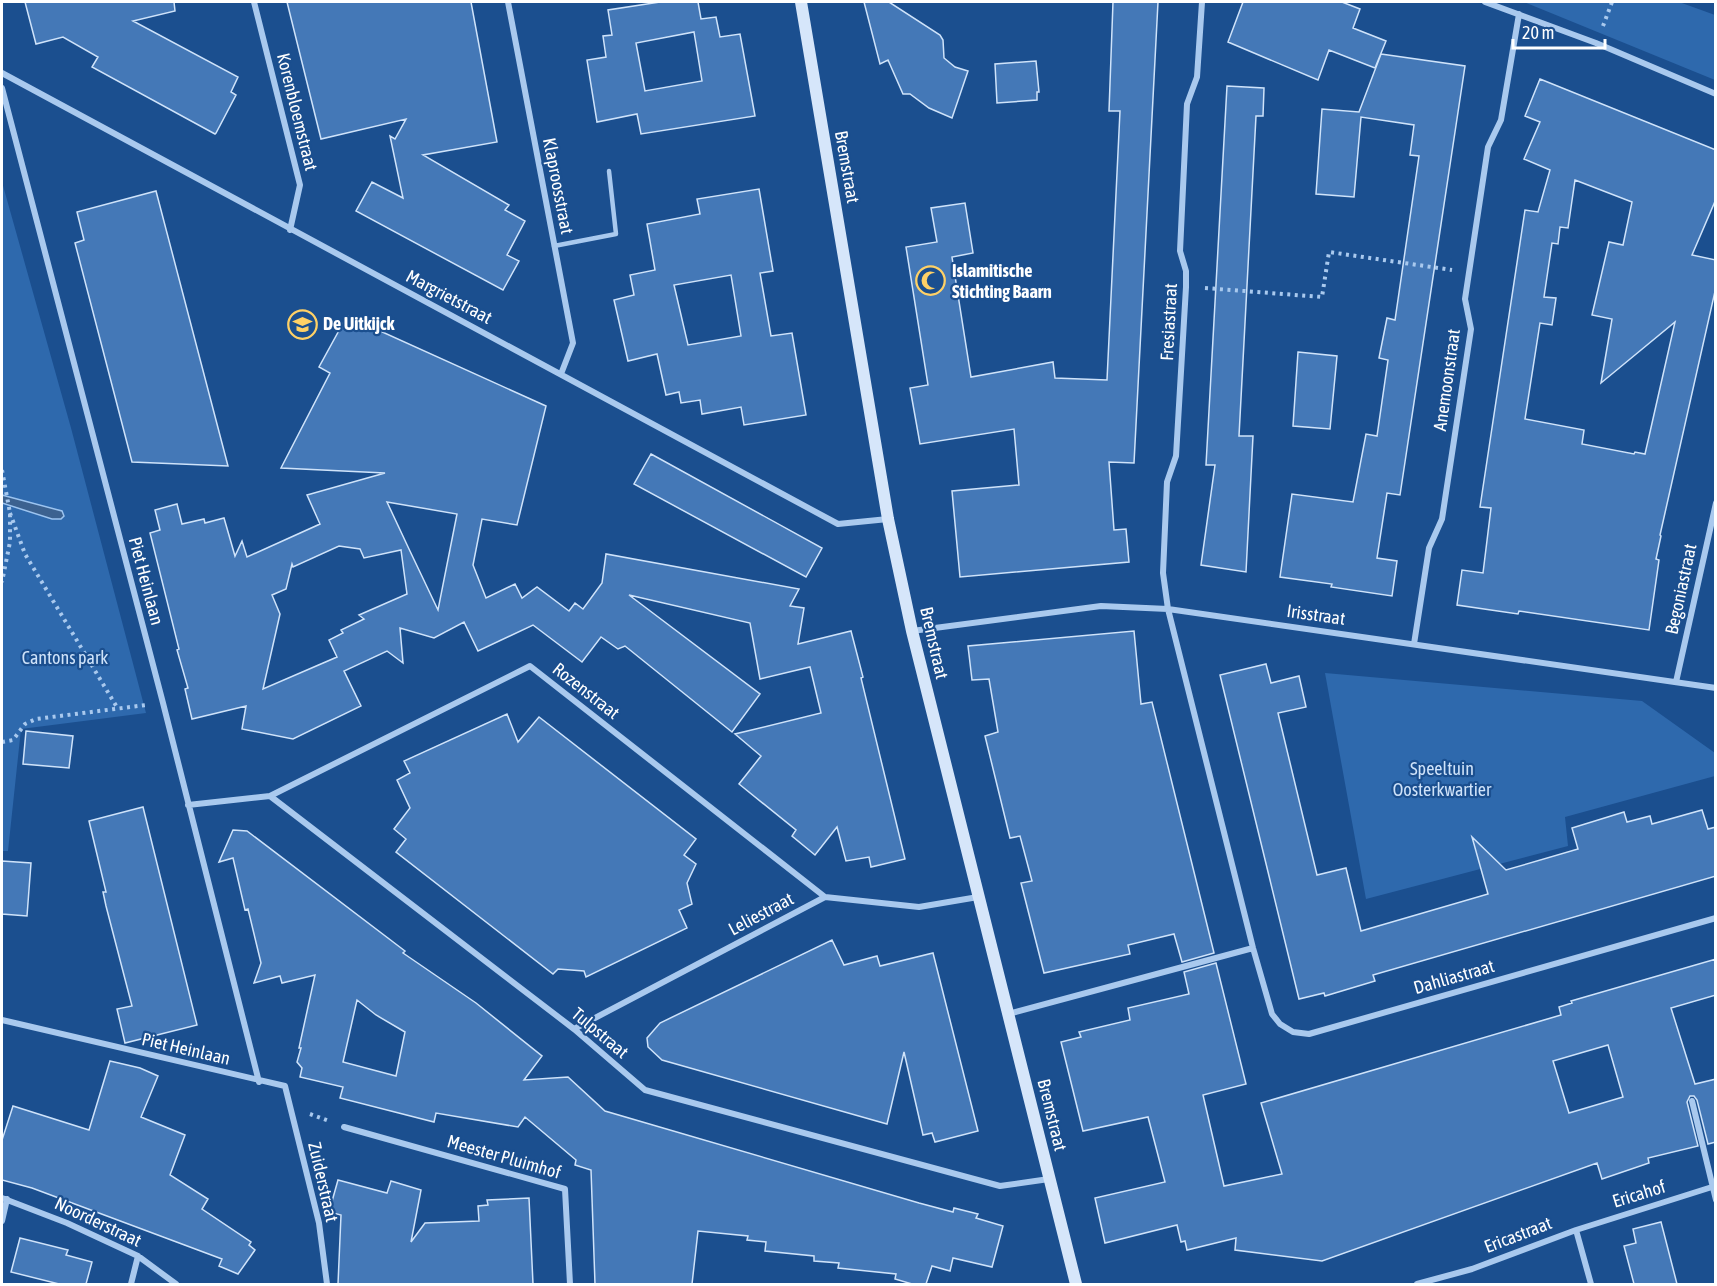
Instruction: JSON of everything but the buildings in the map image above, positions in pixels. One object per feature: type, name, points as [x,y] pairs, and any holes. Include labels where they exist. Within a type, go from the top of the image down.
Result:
[{"type":"street","name":"Korenbloemstraat","points":[[254,2],[300,185],[290,230]]},
{"type":"street","name":"Klaproosstraat","points":[[507,2],[573,343],[561,374]]},
{"type":"street","name":"Bremstraat","points":[[801,2],[888,519],[912,631],[1076,1284]]},
{"type":"street","name":"Fresiastraat","points":[[1168,609],[1163,573],[1167,482],[1176,456],[1186,287],[1186,271],[1180,251],[1187,104],[1197,77],[1202,2]]},
{"type":"street","points":[[1485,2],[1596,43],[1716,94]]},
{"type":"street","name":"Anemoonstraat","points":[[1414,644],[1429,548],[1442,519],[1471,329],[1465,299],[1488,147],[1501,120],[1519,14]]},
{"type":"street","name":"Margrietstraat","points":[[2,73],[838,524],[888,519]]},
{"type":"street","name":"Piet Heinlaan","points":[[2,88],[163,703],[259,1082]]},
{"type":"street","name":"Begoniastraat","points":[[1676,681],[1716,503]]},
{"type":"street","name":"Irisstraat","points":[[912,631],[1101,606],[1168,609],[1716,688]]},
{"type":"street","name":"Dahliastraat","points":[[1168,609],[1253,948],[1272,1014],[1280,1024],[1293,1032],[1309,1034],[1716,918]]},
{"type":"street","name":"Rozenstraat","points":[[270,796],[530,666],[825,897]]},
{"type":"street","points":[[188,806],[270,796]]},
{"type":"street","name":"Tulpstraat","points":[[270,796],[574,1029],[645,1090],[1000,1186],[1049,1179]]},
{"type":"street","points":[[825,897],[919,907],[978,897]]},
{"type":"street","name":"Leliestraat","points":[[574,1029],[825,897]]},
{"type":"street","points":[[1008,1014],[1253,948]]},
{"type":"street","name":"Piet Heinlaan","points":[[2,1020],[259,1082],[285,1086]]},
{"type":"street","name":"Zuiderstraat","points":[[285,1086],[319,1223],[327,1284]]},
{"type":"street","points":[[1692,1101],[1716,1200]]},
{"type":"street","name":"Meester Pluimhof","points":[[344,1127],[565,1189],[570,1284]]},
{"type":"street","name":"Ericahof","points":[[1576,1230],[1712,1187]]},
{"type":"street","points":[[2,1221],[4,1199]]},
{"type":"street","name":"Noorderstraat","points":[[4,1199],[67,1223],[138,1256],[176,1284]]},
{"type":"street","name":"Ericastraat","points":[[1417,1284],[1472,1269],[1576,1230],[1591,1284]]},
{"type":"street","points":[[131,1284],[138,1256]]},
{"type":"lane","points":[[554,246],[616,234],[609,171]]},
{"type":"path","points":[[1596,43],[1612,2]]},
{"type":"path","points":[[1186,287],[1322,297],[1329,252],[1469,273]]},
{"type":"path","points":[[2,470],[9,512],[10,542],[2,582]]},
{"type":"path","points":[[9,512],[25,554],[118,709]]},
{"type":"path","points":[[2,742],[14,740],[25,724],[36,719],[163,703]]},
{"type":"path","points":[[290,1107],[344,1127]]},
{"type":"green space","points":[[1524,2],[1679,2],[1715,15],[1715,80]]},
{"type":"green space","name":"Cantons park","points":[[2,182],[71,428],[146,713],[21,729],[8,851],[2,851]]},
{"type":"green space","name":"Speeltuin Oosterkwartier","points":[[1325,673],[1642,701],[1715,753],[1715,776],[1565,817],[1568,846],[1366,899]]},
{"type":"shaded area","points":[[2,495],[62,511],[64,516],[61,519],[52,519],[2,503]]},
{"type":"place","name":"Islamitische Stichting Baarn","points":[[931,281]]},
{"type":"place","name":"De Uitkijck","points":[[302,324]]}]
